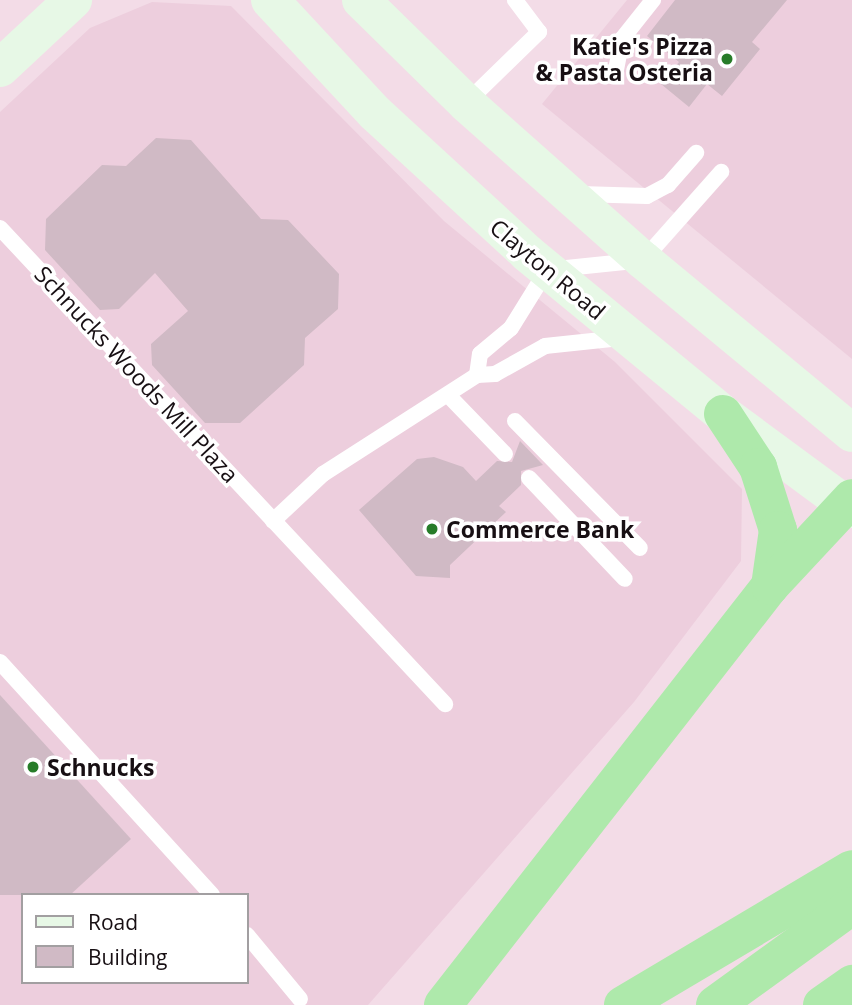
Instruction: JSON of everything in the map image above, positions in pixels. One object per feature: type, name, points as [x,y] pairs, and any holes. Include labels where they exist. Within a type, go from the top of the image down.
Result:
[{"type":"highway","points":[[723,414],[758,467],[778,530],[770,586]]},
{"type":"highway","points":[[443,1005],[770,586],[850,504]]},
{"type":"highway","points":[[622,1005],[852,869]]},
{"type":"highway","points":[[715,1005],[852,906]]},
{"type":"highway","points":[[822,1005],[852,984]]},
{"type":"main road","name":"Clayton Road","points":[[270,0],[416,154],[547,270],[723,414],[850,504]]},
{"type":"main road","points":[[361,0],[466,103],[571,193],[643,260],[852,433]]},
{"type":"main road","points":[[0,68],[75,2]]},
{"type":"lane","points":[[466,103],[539,32],[516,0]]},
{"type":"lane","points":[[615,75],[622,39],[653,0]]},
{"type":"lane","points":[[571,193],[647,196],[668,185],[696,153]]},
{"type":"lane","points":[[477,375],[480,354],[511,328],[547,270],[643,260],[721,172]]},
{"type":"lane","name":"Schnucks Woods Mill Plaza","points":[[0,228],[445,705]]},
{"type":"lane","points":[[273,521],[323,474],[477,375],[495,374],[545,346],[628,337]]},
{"type":"lane","points":[[449,395],[505,454]]},
{"type":"lane","points":[[515,421],[640,548]]},
{"type":"lane","points":[[529,478],[625,579]]},
{"type":"lane","points":[[0,662],[210,893]]},
{"type":"lane","points":[[248,936],[300,999]]},
{"type":"shaded area","points":[[627,0],[852,0],[852,359],[542,104]]},
{"type":"shaded area","points":[[152,2],[231,6],[444,221],[615,362],[742,489],[741,561],[634,702],[368,1005],[0,1005],[0,112],[90,28]]},
{"type":"building","points":[[675,0],[787,0],[752,42],[760,49],[722,96],[707,84],[689,107],[661,84],[679,62],[647,36]]},
{"type":"building","points":[[156,138],[191,140],[261,219],[288,220],[339,274],[338,309],[305,338],[304,365],[240,423],[205,423],[152,365],[151,344],[188,311],[155,273],[119,309],[100,310],[45,250],[46,219],[102,165],[126,166]]},
{"type":"building","name":"Commerce Bank","points":[[520,441],[543,465],[521,471],[521,485],[499,506],[506,512],[450,565],[450,578],[416,576],[359,510],[417,459],[434,457],[463,467],[476,481],[497,461],[512,462]]},
{"type":"building","name":"Schnucks","points":[[0,695],[131,839],[72,893],[0,895]]},
{"type":"place","name":"Katie's Pizza & Pasta Osteria","points":[[727,59]]},
{"type":"place","name":"Commerce Bank","points":[[432,529]]},
{"type":"place","name":"Schnucks","points":[[33,767]]}]
